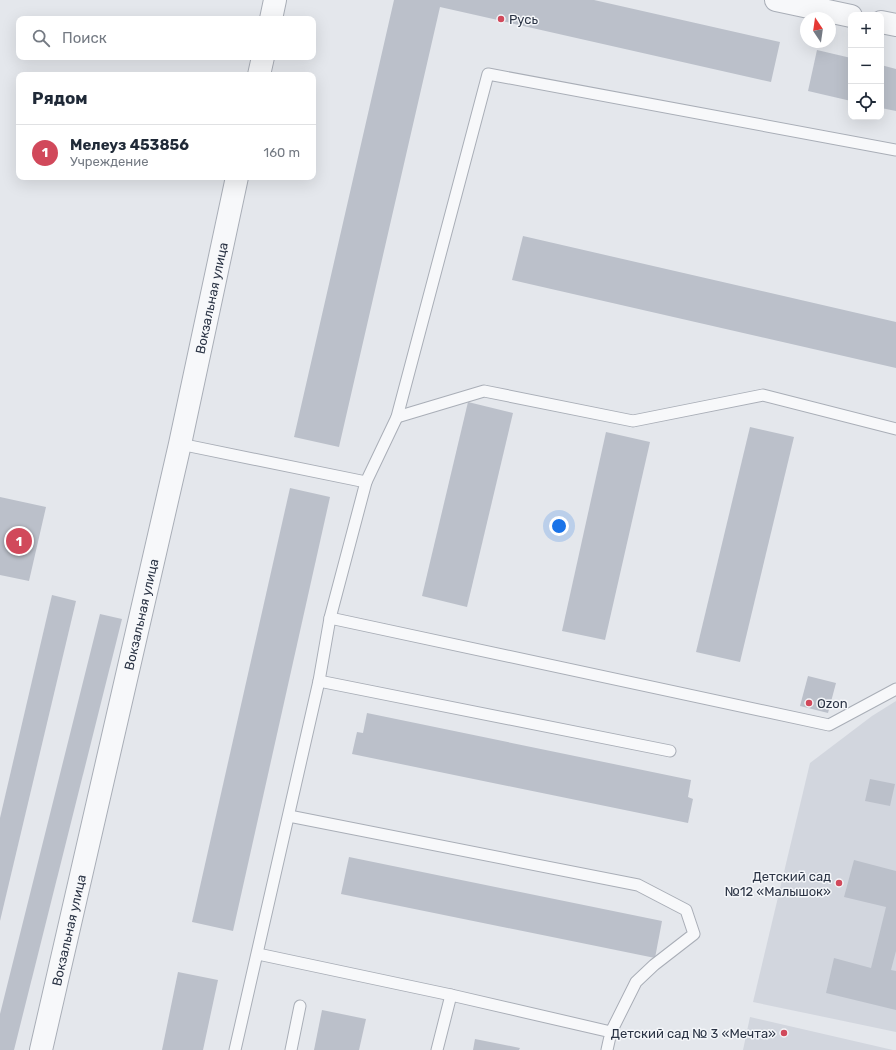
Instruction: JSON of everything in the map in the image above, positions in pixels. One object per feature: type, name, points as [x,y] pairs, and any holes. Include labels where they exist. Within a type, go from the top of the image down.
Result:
[{"type":"street","points":[[272,16],[275,0]]},
{"type":"street","points":[[776,0],[848,15]]},
{"type":"street","points":[[884,23],[896,25]]},
{"type":"street","points":[[260,72],[262,60]]},
{"type":"street","name":"Вокзальная улица","points":[[41,1050],[180,444],[236,180]]},
{"type":"lane","points":[[235,1050],[319,681],[330,618],[366,482],[397,417],[488,74],[896,150]]},
{"type":"lane","points":[[397,417],[484,391],[633,421],[763,395],[896,428]]},
{"type":"lane","points":[[180,444],[366,482]]},
{"type":"lane","points":[[330,618],[829,725],[896,689]]},
{"type":"lane","points":[[319,681],[670,750]]},
{"type":"lane","points":[[289,816],[638,885],[686,910],[694,934],[654,965],[636,982],[611,1032],[607,1050]]},
{"type":"lane","points":[[258,954],[451,995],[611,1032]]},
{"type":"lane","points":[[437,1050],[451,995]]},
{"type":"lane","points":[[291,1050],[300,1006]]},
{"type":"shaded area","name":"Детский сад №12 «Малышок»","points":[[896,701],[896,1032],[753,1002],[810,763],[872,716]]},
{"type":"shaded area","name":"Детский сад № 3 «Мечта»","points":[[750,1017],[893,1050],[743,1050]]},
{"type":"building","points":[[394,0],[594,0],[780,42],[771,82],[440,7],[339,447],[294,437]]},
{"type":"building","points":[[817,50],[848,57],[848,100],[808,91]]},
{"type":"building","points":[[884,66],[896,69],[896,111],[884,109]]},
{"type":"building","points":[[523,236],[896,322],[896,368],[512,280]]},
{"type":"building","points":[[468,402],[513,413],[467,607],[422,596]]},
{"type":"building","points":[[750,427],[794,437],[740,662],[696,652]]},
{"type":"building","points":[[606,432],[650,442],[605,640],[562,631]]},
{"type":"building","points":[[290,488],[330,497],[233,931],[192,922]]},
{"type":"building","points":[[0,497],[46,507],[29,581],[0,575]]},
{"type":"building","points":[[52,595],[76,601],[0,921],[0,818]]},
{"type":"building","points":[[100,614],[122,619],[14,1050],[0,1050],[0,1014]]},
{"type":"building","points":[[808,676],[836,683],[828,713],[800,706]]},
{"type":"building","points":[[367,713],[691,780],[688,797],[693,799],[688,823],[352,754],[357,732],[363,733]]},
{"type":"building","points":[[870,779],[895,784],[890,806],[865,801]]},
{"type":"building","points":[[349,857],[662,921],[655,958],[341,894]]},
{"type":"building","points":[[854,860],[896,871],[896,951],[891,970],[896,971],[896,1010],[826,993],[834,958],[871,968],[886,907],[844,897]]},
{"type":"building","points":[[178,972],[218,980],[203,1050],[162,1050]]},
{"type":"building","points":[[322,1010],[366,1019],[359,1050],[314,1050]]},
{"type":"building","points":[[475,1039],[520,1048],[519,1050],[473,1050]]},
{"type":"place","name":"Русь","points":[[501,19]]},
{"type":"place","name":"Мелеуз 453856","points":[[19,541]]},
{"type":"place","name":"Ozon","points":[[809,703]]},
{"type":"place","name":"Детский сад №12 «Малышок»","points":[[839,883]]},
{"type":"place","name":"Детский сад № 3 «Мечта»","points":[[784,1033]]}]
